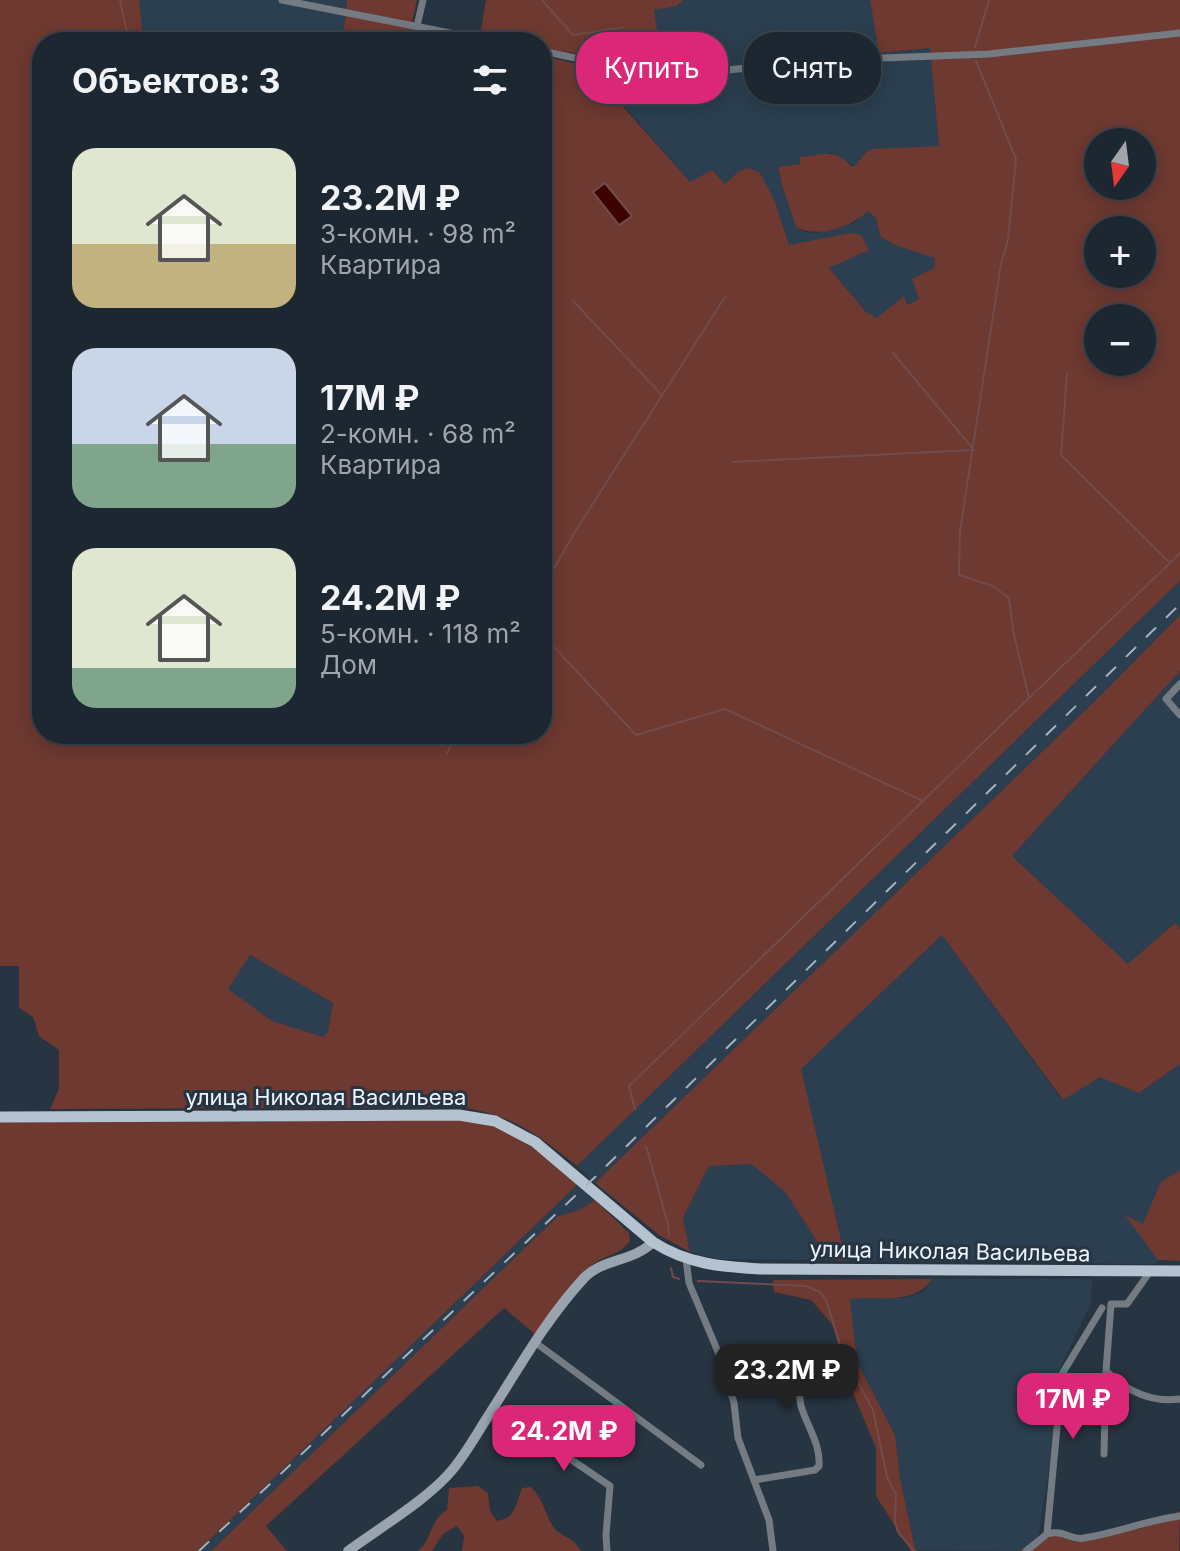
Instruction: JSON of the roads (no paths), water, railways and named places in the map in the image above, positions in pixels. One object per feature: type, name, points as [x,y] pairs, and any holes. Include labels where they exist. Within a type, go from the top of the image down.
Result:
[{"type":"main road","name":"улица Николая Васильева","points":[[0,1117],[459,1115],[495,1121],[535,1142],[653,1242],[671,1254],[712,1266],[761,1269],[1180,1271]]},
{"type":"street","points":[[282,0],[447,32]]},
{"type":"street","points":[[417,26],[423,0]]},
{"type":"street","points":[[552,53],[613,66],[686,74],[829,60],[949,53],[989,54],[1180,33]]},
{"type":"street","points":[[1180,684],[1166,699],[1180,715]]},
{"type":"street","points":[[348,1551],[453,1469],[564,1302],[592,1271],[631,1258],[653,1242]]},
{"type":"street","points":[[686,1259],[689,1283],[721,1359],[734,1403],[738,1438],[769,1520],[773,1551]]},
{"type":"street","points":[[1104,1454],[1111,1304],[1127,1304],[1149,1273]]},
{"type":"street","points":[[1047,1534],[1062,1374],[1102,1308]]},
{"type":"street","points":[[536,1343],[701,1465]]},
{"type":"street","points":[[721,1359],[790,1357],[802,1408],[820,1457],[815,1470],[754,1480]]},
{"type":"street","points":[[1106,1371],[1120,1385],[1155,1401],[1180,1399]]},
{"type":"street","points":[[494,1407],[610,1486],[607,1551]]},
{"type":"street","points":[[1026,1551],[1047,1534],[1058,1531],[1079,1539],[1180,1516]]},
{"type":"waterway","points":[[120,0],[127,32]]},
{"type":"waterway","points":[[542,0],[573,35],[624,27]]},
{"type":"waterway","points":[[975,47],[989,0]]},
{"type":"waterway","points":[[635,1109],[629,1086],[1029,698],[1009,598],[993,586],[959,575],[960,531],[1001,264],[1008,240],[1016,159],[976,61]]},
{"type":"waterway","points":[[552,572],[725,297]]},
{"type":"waterway","points":[[573,301],[662,395]]},
{"type":"waterway","points":[[893,353],[974,450]]},
{"type":"waterway","points":[[1029,698],[1170,563],[1061,455],[1067,374]]},
{"type":"waterway","points":[[733,462],[973,450]]},
{"type":"waterway","points":[[1170,563],[1180,553]]},
{"type":"waterway","points":[[552,645],[636,735],[725,709],[921,800]]},
{"type":"waterway","points":[[447,753],[452,744]]},
{"type":"waterway","points":[[646,1146],[669,1236]]},
{"type":"waterway","points":[[671,1268],[673,1277],[679,1279]]},
{"type":"waterway","points":[[698,1281],[806,1286],[820,1292],[826,1300],[843,1354],[873,1410],[887,1477],[896,1495],[895,1522],[898,1532],[914,1551]]},
{"type":"railway","points":[[199,1551],[594,1178],[1180,604]]}]
